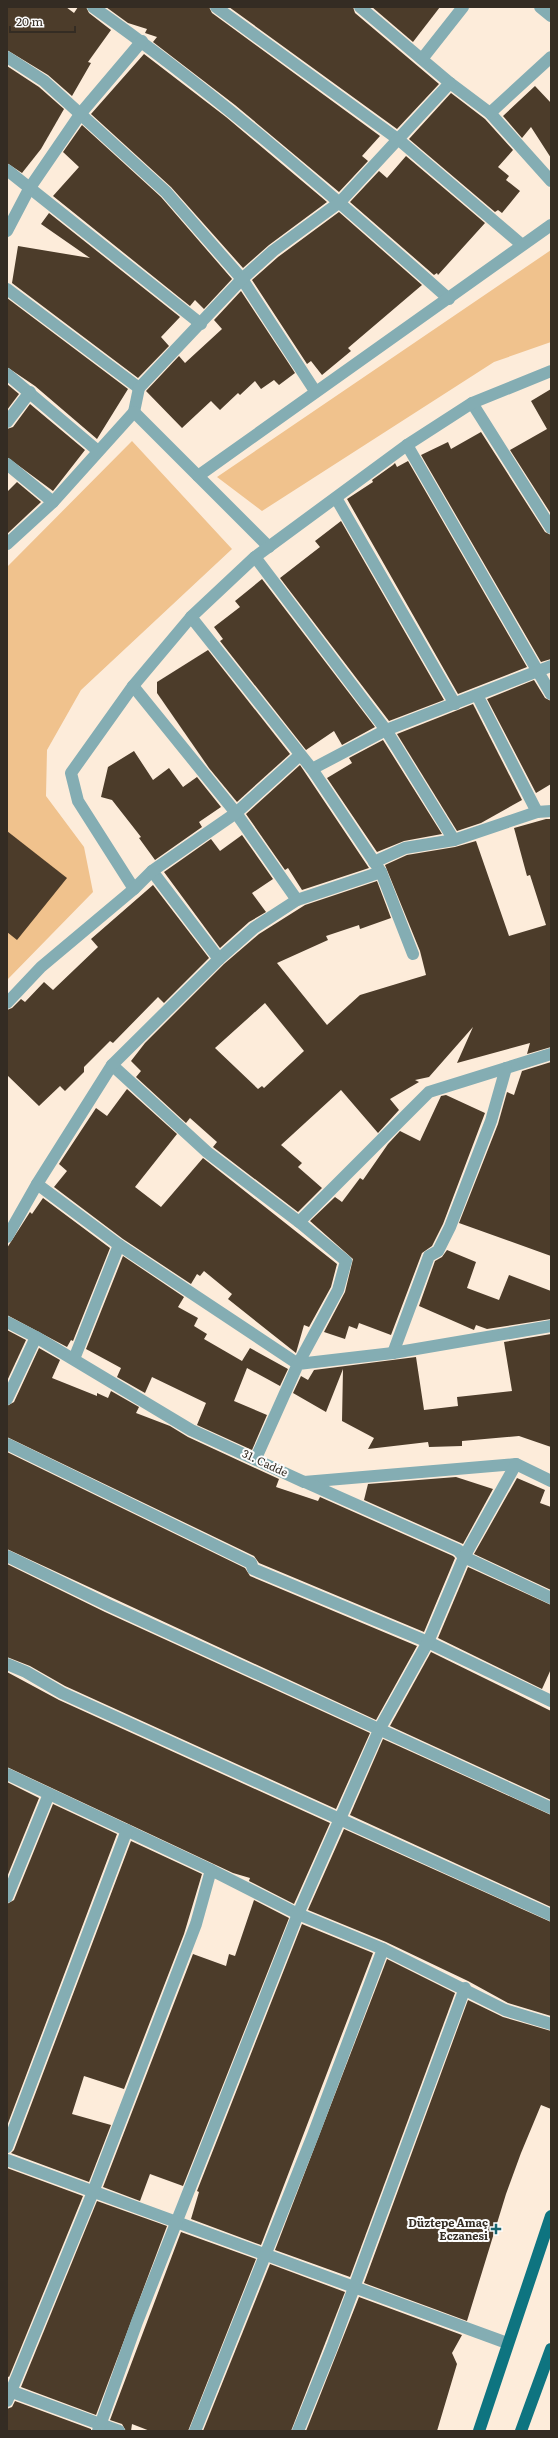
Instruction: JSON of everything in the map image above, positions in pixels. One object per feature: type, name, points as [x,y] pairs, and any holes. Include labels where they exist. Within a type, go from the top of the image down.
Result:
[{"type":"main road","points":[[479,2431],[507,2343],[551,2216]]},
{"type":"main road","points":[[521,2431],[551,2349]]},
{"type":"street","points":[[93,7],[142,41],[340,202],[448,299]]},
{"type":"street","points":[[216,7],[399,140],[521,244]]},
{"type":"street","points":[[360,7],[450,83],[490,113],[551,182]]},
{"type":"street","points":[[422,59],[463,7]]},
{"type":"street","points":[[540,7],[551,16]]},
{"type":"street","points":[[7,231],[29,189],[81,113],[142,41]]},
{"type":"street","points":[[7,57],[44,81],[81,113],[166,192],[242,279],[316,391]]},
{"type":"street","points":[[490,113],[551,57]]},
{"type":"street","points":[[7,544],[53,502],[134,412],[139,388],[242,279],[273,251],[340,202],[399,140],[450,83]]},
{"type":"street","points":[[7,170],[29,189],[201,324]]},
{"type":"street","points":[[198,476],[448,299],[521,244],[551,225]]},
{"type":"street","points":[[7,289],[139,388]]},
{"type":"street","points":[[134,889],[78,801],[71,773],[133,686],[191,617],[255,557],[407,445],[472,403],[551,371]]},
{"type":"street","points":[[7,374],[98,451]]},
{"type":"street","points":[[7,422],[30,392]]},
{"type":"street","points":[[472,403],[551,528]]},
{"type":"street","points":[[134,412],[270,547]]},
{"type":"street","points":[[407,445],[551,694]]},
{"type":"street","points":[[7,464],[53,502]]},
{"type":"street","points":[[336,498],[455,704]]},
{"type":"street","points":[[255,557],[386,730],[454,840]]},
{"type":"street","points":[[191,617],[312,769],[378,867],[413,954]]},
{"type":"street","points":[[312,769],[386,730],[551,666]]},
{"type":"street","points":[[133,686],[236,813],[297,900]]},
{"type":"street","points":[[477,695],[537,812]]},
{"type":"street","points":[[7,1003],[41,967],[134,889],[152,871],[236,813],[300,755]]},
{"type":"street","points":[[7,1237],[37,1184],[112,1065],[219,959],[254,928],[297,900],[378,867],[404,848],[454,840],[537,812],[551,810]]},
{"type":"street","points":[[152,871],[219,959]]},
{"type":"street","points":[[299,1222],[428,1092],[551,1054]]},
{"type":"street","points":[[112,1065],[207,1152],[299,1222],[346,1261],[338,1290],[298,1364],[256,1458]]},
{"type":"street","points":[[393,1353],[429,1256],[438,1251],[452,1220],[491,1121],[506,1068]]},
{"type":"street","points":[[37,1184],[119,1245],[298,1364],[393,1353],[551,1326]]},
{"type":"street","points":[[74,1359],[119,1245]]},
{"type":"street","name":"31. Cadde","points":[[7,1322],[74,1359],[191,1430],[458,1550],[464,1556],[551,1598]]},
{"type":"street","points":[[7,1399],[36,1337]]},
{"type":"street","points":[[7,1444],[250,1562],[253,1569],[428,1642],[551,1701]]},
{"type":"street","points":[[99,2427],[137,2322],[298,1914],[341,1821],[380,1728],[428,1642],[464,1556],[516,1464]]},
{"type":"street","points":[[304,1482],[516,1464],[551,1481]]},
{"type":"street","points":[[7,1556],[108,1605],[380,1728],[551,1808]]},
{"type":"street","points":[[7,1664],[62,1694],[551,1915]]},
{"type":"street","points":[[7,1774],[211,1870],[298,1914],[383,1949],[464,1988],[505,2010],[551,2024]]},
{"type":"street","points":[[7,1897],[49,1794]]},
{"type":"street","points":[[7,2146],[127,1830]]},
{"type":"street","points":[[119,2431],[99,2427],[8,2394],[93,2192],[196,1924],[211,1870]]},
{"type":"street","points":[[196,2431],[266,2255],[383,1949]]},
{"type":"street","points":[[298,2431],[354,2287],[464,1988]]},
{"type":"street","points":[[7,2160],[507,2343]]},
{"type":"shaded area","points":[[551,250],[551,342],[494,362],[262,511],[217,477]]},
{"type":"shaded area","points":[[132,441],[232,549],[81,690],[47,750],[46,796],[84,847],[93,892],[7,980],[7,567]]},
{"type":"building","points":[[7,7],[66,7],[74,13],[78,7],[86,7],[89,13],[111,30],[88,62],[91,63],[72,96],[48,75],[7,50]]},
{"type":"building","points":[[106,7],[209,7],[212,13],[380,136],[362,156],[368,161],[339,192],[235,105],[153,42],[157,37],[145,33],[147,29],[128,23]]},
{"type":"building","points":[[229,7],[353,7],[355,13],[439,84],[397,129]]},
{"type":"building","points":[[372,7],[440,7],[413,42]]},
{"type":"building","points":[[144,54],[226,117],[327,202],[269,245],[243,268],[171,187],[91,114]]},
{"type":"building","points":[[7,66],[39,87],[64,109],[41,149],[22,173],[7,163]]},
{"type":"building","points":[[535,86],[551,103],[551,158],[531,127],[522,138],[503,116]]},
{"type":"building","points":[[451,93],[485,119],[513,150],[498,167],[509,176],[506,180],[520,191],[502,213],[498,210],[495,212],[409,139]]},
{"type":"building","points":[[82,125],[161,197],[232,279],[204,309],[195,300],[190,306],[53,196],[79,167],[63,152]]},
{"type":"building","points":[[406,156],[485,223],[438,275],[437,273],[434,275],[350,202],[379,171],[387,178]]},
{"type":"building","points":[[339,212],[422,285],[348,348],[351,351],[322,375],[311,361],[307,364],[252,280],[278,257]]},
{"type":"building","points":[[49,213],[180,317],[161,337],[169,346],[138,378],[12,283],[18,246],[90,258],[41,224]]},
{"type":"building","points":[[241,291],[295,373],[279,385],[274,380],[261,389],[255,381],[240,395],[238,393],[220,410],[211,401],[182,428],[146,391],[179,356],[185,363],[222,329],[214,320]]},
{"type":"building","points":[[7,298],[128,389],[97,439],[35,386],[7,367]]},
{"type":"building","points":[[7,384],[19,394],[7,410]]},
{"type":"building","points":[[551,389],[551,514],[510,450],[547,429],[531,401]]},
{"type":"building","points":[[30,404],[85,450],[53,491],[7,457],[7,429],[13,427]]},
{"type":"building","points":[[481,432],[545,532],[551,535],[551,659],[541,662],[421,455],[448,442],[451,449]]},
{"type":"building","points":[[408,461],[527,667],[458,694],[347,499],[373,482],[372,480],[395,463],[397,467]]},
{"type":"building","points":[[17,482],[41,502],[7,534],[7,492]]},
{"type":"building","points":[[341,521],[444,700],[389,721],[280,578],[320,547],[315,541]]},
{"type":"building","points":[[262,579],[375,727],[342,745],[334,731],[306,750],[220,641],[223,639],[214,627],[240,607],[235,601]]},
{"type":"building","points":[[208,650],[290,754],[237,802],[209,768],[157,693],[157,682]]},
{"type":"building","points":[[534,680],[545,698],[551,701],[551,784],[536,793],[487,699]]},
{"type":"building","points":[[473,704],[522,800],[481,823],[457,831],[397,734]]},
{"type":"building","points":[[383,740],[442,834],[404,841],[377,852],[327,778],[352,763],[349,758]]},
{"type":"building","points":[[134,751],[153,780],[169,768],[183,787],[197,777],[221,807],[199,822],[202,827],[155,860],[139,838],[141,837],[112,800],[101,797],[108,767]]},
{"type":"building","points":[[300,765],[369,868],[302,890],[288,868],[285,870],[246,814]]},
{"type":"building","points":[[551,819],[551,1047],[527,1054],[530,1043],[457,1063],[473,1027],[429,1077],[415,1080],[419,1082],[390,1099],[399,1110],[378,1133],[341,1090],[281,1145],[302,1163],[298,1167],[322,1188],[298,1212],[213,1147],[217,1142],[190,1118],[186,1123],[136,1077],[141,1071],[131,1061],[145,1043],[224,964],[259,934],[305,905],[377,881],[391,918],[360,929],[359,925],[326,936],[328,940],[277,963],[327,1025],[360,995],[426,975],[420,951],[385,865],[407,855],[455,847],[476,841],[509,936],[546,925],[530,875],[527,876],[514,828]],"holes":[[[265,1003],[304,1051],[264,1088],[262,1086],[258,1089],[215,1048]]]},
{"type":"building","points":[[7,831],[67,878],[17,940],[7,932]]},
{"type":"building","points":[[242,835],[273,879],[252,893],[266,912],[249,922],[220,948],[164,872],[211,839],[220,851]]},
{"type":"building","points":[[153,885],[209,958],[164,1003],[158,997],[113,1043],[110,1041],[84,1067],[84,1072],[65,1091],[60,1086],[39,1106],[7,1075],[7,1010],[12,1008],[21,999],[25,1002],[44,982],[53,990],[98,947],[91,939]]},
{"type":"building","points":[[551,1062],[551,1256],[459,1223],[498,1124],[507,1092],[514,1095],[522,1071]]},
{"type":"building","points":[[127,1089],[177,1134],[135,1187],[161,1207],[203,1158],[337,1264],[331,1287],[309,1327],[304,1325],[296,1353],[228,1299],[232,1294],[204,1271],[200,1276],[197,1274],[191,1284],[123,1239],[54,1187],[67,1171],[59,1164],[96,1108],[107,1116]]},
{"type":"building","points":[[446,1095],[485,1113],[443,1224],[432,1246],[422,1253],[391,1335],[359,1323],[357,1329],[349,1326],[345,1339],[324,1332],[345,1292],[353,1259],[310,1221],[335,1197],[342,1202],[360,1178],[363,1180],[388,1144],[400,1131],[420,1141],[441,1096]]},
{"type":"building","points":[[43,1198],[110,1248],[73,1341],[71,1340],[67,1347],[7,1315],[7,1248],[30,1212],[32,1214]]},
{"type":"building","points":[[447,1250],[476,1262],[467,1288],[499,1300],[509,1275],[551,1291],[551,1319],[487,1329],[476,1325],[474,1330],[419,1306],[435,1261],[442,1257]]},
{"type":"building","points":[[123,1256],[184,1297],[178,1307],[198,1318],[194,1326],[207,1334],[204,1339],[242,1361],[250,1348],[288,1369],[280,1386],[247,1368],[234,1401],[267,1415],[252,1450],[197,1425],[206,1403],[152,1377],[145,1393],[117,1377],[121,1368],[86,1349]]},
{"type":"building","points":[[7,1330],[26,1340],[7,1381]]},
{"type":"building","points":[[551,1334],[551,1447],[519,1436],[462,1441],[462,1446],[429,1447],[428,1442],[368,1449],[374,1438],[342,1421],[343,1369],[326,1412],[293,1393],[301,1376],[308,1380],[314,1370],[416,1357],[424,1410],[458,1406],[457,1397],[512,1391],[504,1342]]},
{"type":"building","points":[[39,1348],[60,1360],[52,1378],[97,1396],[97,1393],[108,1398],[111,1391],[139,1407],[136,1413],[170,1426],[188,1437],[279,1479],[276,1487],[318,1501],[320,1497],[453,1556],[455,1558],[424,1632],[259,1563],[254,1556],[7,1437],[7,1406],[14,1402]]},
{"type":"building","points":[[7,1452],[245,1568],[250,1576],[417,1646],[376,1720],[7,1549]]},
{"type":"building","points":[[456,1477],[493,1489],[463,1544],[364,1500],[368,1484]]},
{"type":"building","points":[[517,1478],[545,1490],[540,1503],[551,1507],[551,1590],[474,1554]]},
{"type":"building","points":[[7,1564],[105,1612],[370,1733],[336,1809],[65,1686],[30,1666],[7,1657]]},
{"type":"building","points":[[468,1567],[551,1605],[551,1669],[542,1689],[438,1638]]},
{"type":"building","points":[[431,1652],[551,1711],[551,1800],[390,1726]]},
{"type":"building","points":[[7,1672],[59,1700],[330,1823],[294,1904],[249,1881],[250,1878],[233,1873],[7,1767]]},
{"type":"building","points":[[383,1739],[551,1815],[551,1907],[350,1815]]},
{"type":"building","points":[[7,1782],[39,1798],[7,1877]]},
{"type":"building","points":[[53,1804],[117,1834],[7,2126],[7,1904],[14,1900]]},
{"type":"building","points":[[344,1829],[551,1922],[551,2016],[508,2003],[468,1981],[386,1942],[308,1910]]},
{"type":"building","points":[[131,1841],[202,1874],[184,1934],[124,2089],[84,2076],[72,2114],[111,2125],[89,2182],[11,2153],[14,2150]]},
{"type":"building","points":[[254,1900],[289,1918],[183,2186],[150,2174],[140,2201],[103,2187],[193,1954],[226,1966],[229,1954],[235,1956]]},
{"type":"building","points":[[302,1924],[373,1953],[261,2245],[191,2219],[199,2192],[197,2191]]},
{"type":"building","points":[[387,1959],[455,1993],[350,2277],[275,2250]]},
{"type":"building","points":[[468,2000],[503,2017],[551,2031],[551,2109],[541,2105],[521,2153],[506,2194],[467,2321],[364,2283]]},
{"type":"building","points":[[7,2168],[83,2196],[9,2377],[7,2376]]},
{"type":"building","points":[[97,2201],[167,2226],[96,2415],[21,2387]]},
{"type":"building","points":[[181,2232],[256,2259],[188,2431],[150,2431],[132,2424],[131,2431],[126,2431],[122,2424],[110,2420]]},
{"type":"building","points":[[270,2264],[345,2292],[291,2431],[203,2431]]},
{"type":"building","points":[[359,2297],[462,2335],[452,2353],[457,2364],[437,2431],[306,2431]]},
{"type":"building","points":[[15,2401],[91,2429],[91,2431],[7,2431],[7,2409],[12,2407]]},
{"type":"place","name":"Düztepe Amaç Eczanesi","points":[[496,2229]]}]
